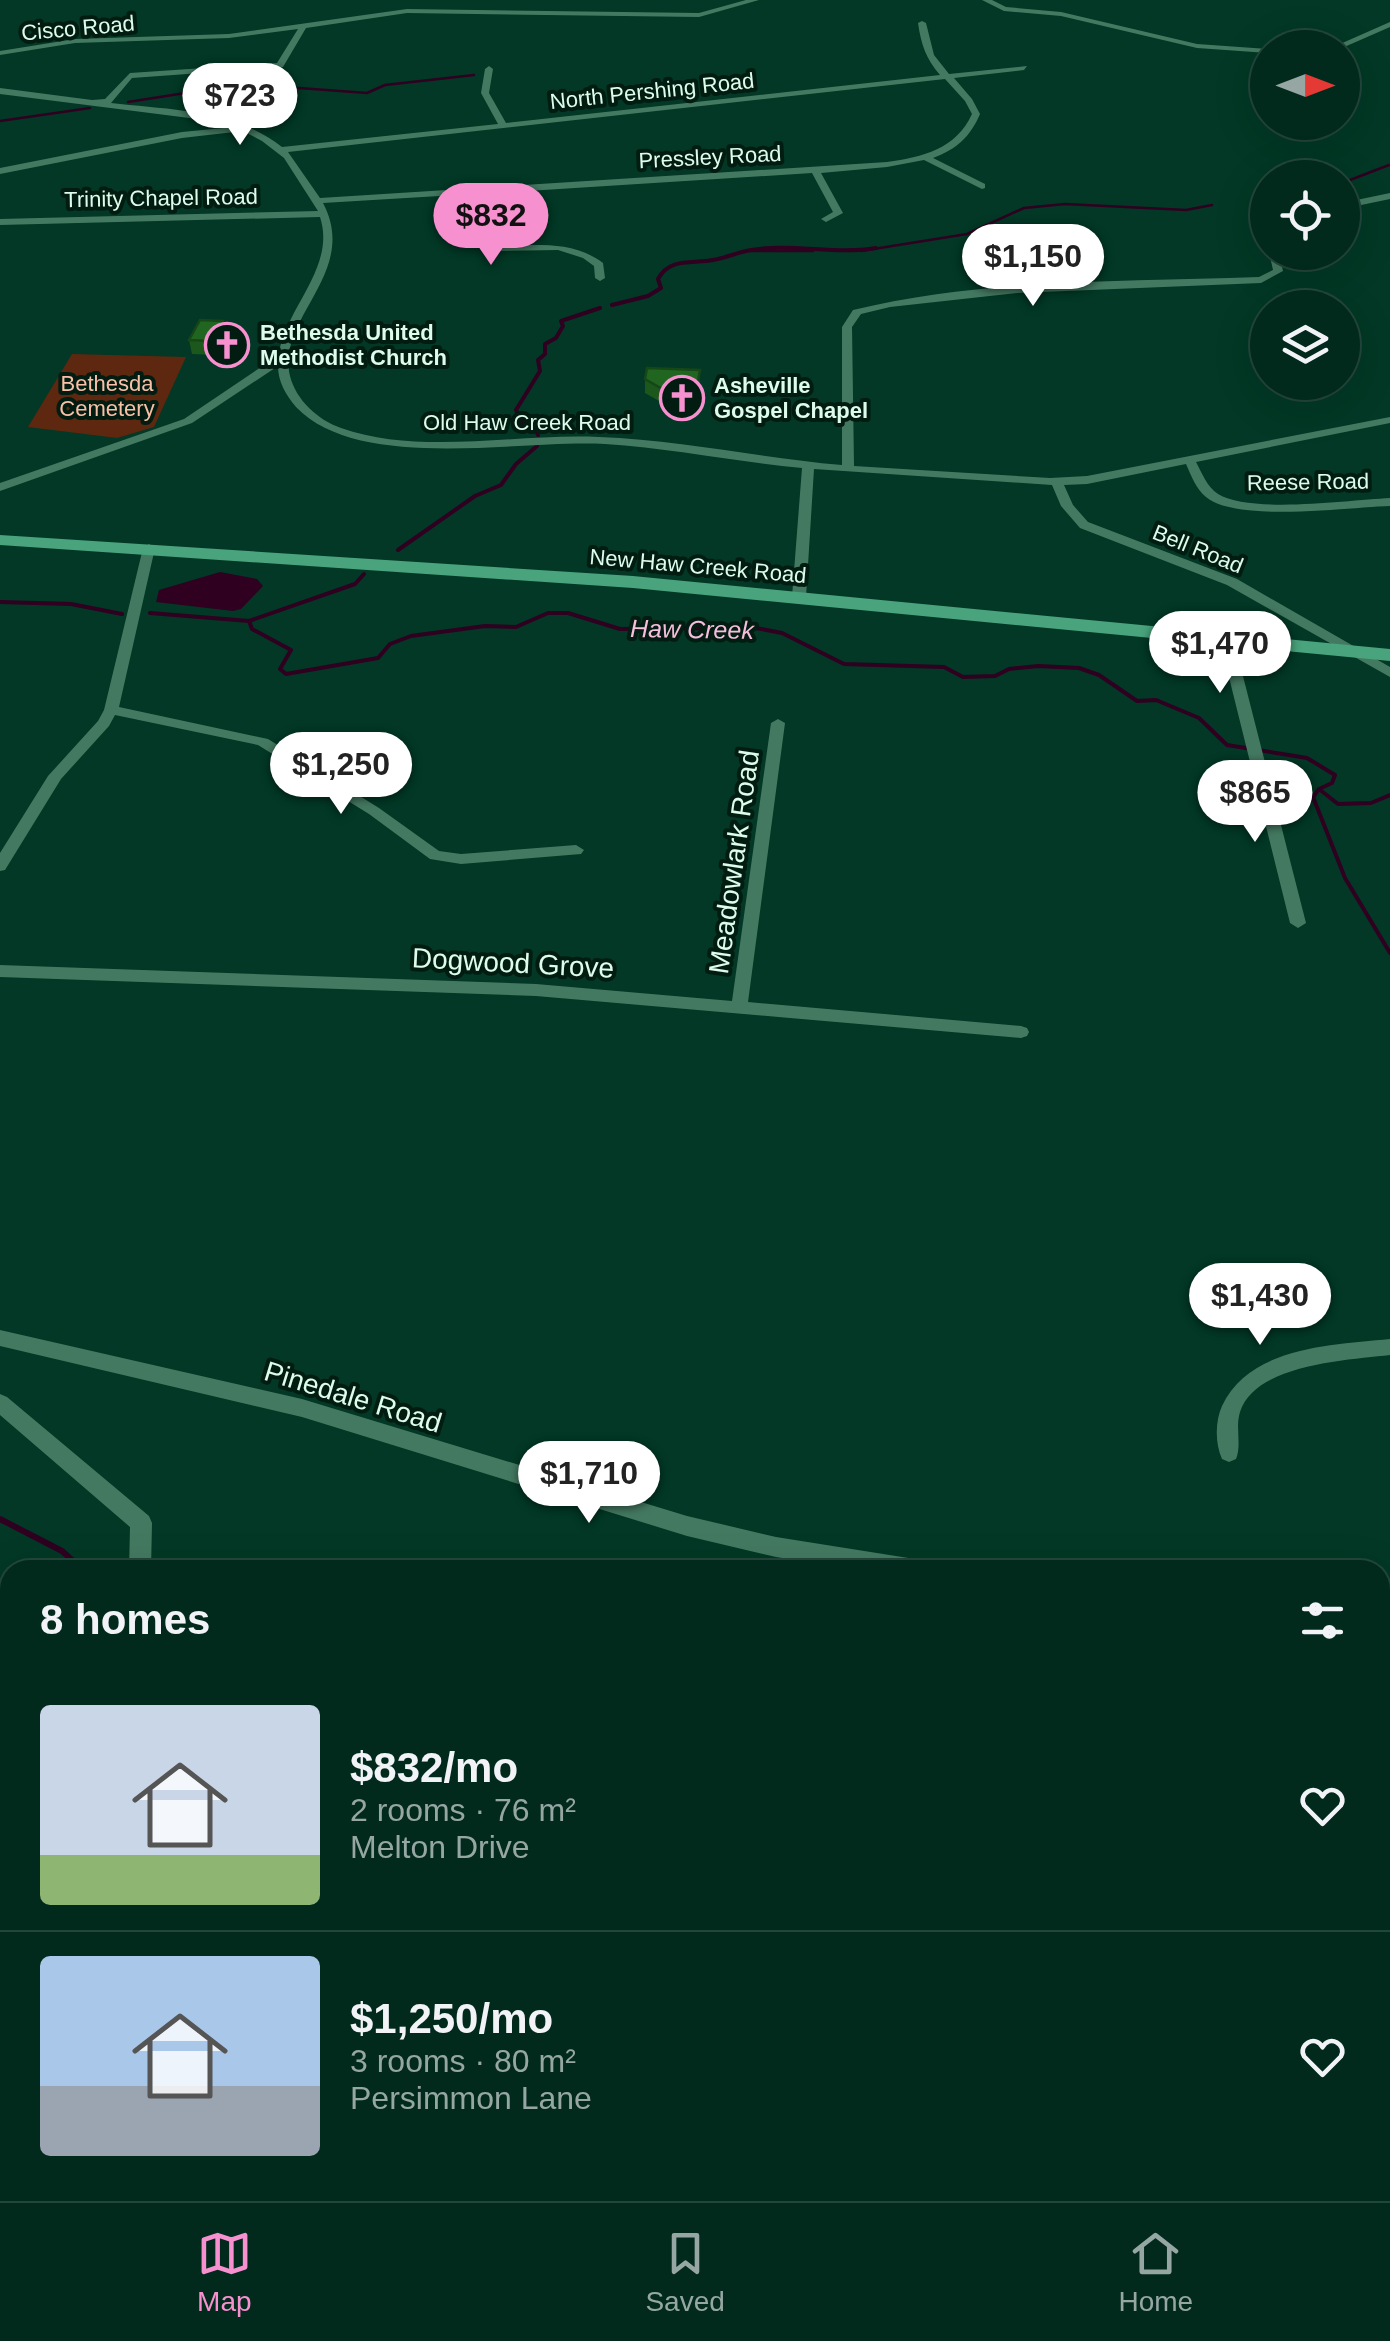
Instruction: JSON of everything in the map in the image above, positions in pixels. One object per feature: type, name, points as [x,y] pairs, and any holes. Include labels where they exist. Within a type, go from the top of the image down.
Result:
[{"type":"street","name":"Cisco Road","points":[[0,54],[75,41],[228,36],[431,10],[700,15],[755,0]]},
{"type":"street","points":[[986,0],[1004,9],[1088,20],[1197,46],[1250,50]]},
{"type":"street","points":[[1050,2],[1082,12],[1088,20]]},
{"type":"street","name":"Pressley Road","points":[[316,201],[815,170],[924,157],[954,145],[976,120],[968,99],[926,52],[922,24]]},
{"type":"street","points":[[1360,37],[1390,24]]},
{"type":"street","points":[[90,102],[108,101],[130,76],[280,66],[304,25]]},
{"type":"street","name":"North Pershing Road","points":[[283,150],[1024,68]]},
{"type":"street","points":[[489,69],[485,92],[503,125]]},
{"type":"street","points":[[0,91],[203,116],[246,129],[283,150],[316,201],[328,229],[328,244],[280,363],[274,362],[236,385],[188,420],[0,487]]},
{"type":"street","points":[[0,172],[164,138],[246,129]]},
{"type":"street","points":[[924,157],[982,186]]},
{"type":"street","points":[[815,170],[838,212],[826,219]]},
{"type":"street","points":[[460,192],[474,241],[479,245],[504,250],[578,250],[599,266],[600,278]]},
{"type":"street","points":[[1360,202],[1390,196]]},
{"type":"street","name":"Trinity Chapel Road","points":[[0,222],[323,214]]},
{"type":"street","points":[[848,468],[846,327],[857,312],[890,304],[1015,290],[1257,280],[1277,270]]},
{"type":"street","name":"Old Haw Creek Road","points":[[280,363],[292,394],[314,418],[373,438],[470,444],[602,439],[808,465],[1057,482],[1390,420]]},
{"type":"street","name":"Reese Road","points":[[1188,459],[1208,493],[1227,502],[1282,506],[1390,502]]},
{"type":"street","points":[[799,597],[808,465]]},
{"type":"street","name":"Bell Road","points":[[1057,482],[1066,506],[1084,525],[1232,582],[1390,673]]},
{"type":"street","name":"New Haw Creek Road","points":[[0,540],[799,597],[1390,655]]},
{"type":"street","points":[[0,866],[55,776],[104,724],[111,710],[150,548]]},
{"type":"street","points":[[1226,638],[1298,923]]},
{"type":"street","points":[[111,710],[263,742],[374,811],[435,856],[461,860],[576,850]]},
{"type":"street","name":"Meadowlark Road","points":[[739,1008],[778,723]]},
{"type":"street","name":"Dogwood Grove","points":[[0,972],[453,986],[1021,1032]]},
{"type":"street","name":"Pinedale Road","points":[[0,1338],[289,1405],[686,1526],[776,1547],[858,1560]]},
{"type":"street","points":[[1229,1453],[1229,1410],[1248,1384],[1282,1364],[1390,1346]]},
{"type":"street","points":[[0,1403],[141,1523],[140,1560]]},
{"type":"green space","name":"Bethesda Cemetery","points":[[72,354],[186,357],[154,427],[117,438],[28,427]]},
{"type":"shaded area","points":[[220,572],[257,579],[263,586],[241,609],[233,611],[156,602],[159,590]]},
{"type":"building","points":[[200,320],[223,321],[213,341],[189,340]]},
{"type":"building","points":[[647,368],[700,370],[696,393],[680,399],[645,379]]},
{"type":"waterway","points":[[128,102],[198,91],[214,95],[299,88],[367,93],[385,85],[474,75]]},
{"type":"waterway","points":[[0,121],[90,108]]},
{"type":"waterway","points":[[1360,176],[1389,165]]},
{"type":"waterway","points":[[861,251],[967,234],[1024,208],[1065,204],[1186,210],[1212,205]]},
{"type":"waterway","points":[[746,251],[876,248]]},
{"type":"waterway","points":[[612,305],[648,296],[661,288],[658,279],[669,267],[746,251]]},
{"type":"waterway","points":[[746,251],[813,251]]},
{"type":"waterway","points":[[538,435],[535,428],[522,423],[516,410],[540,371],[538,360],[545,354],[545,344],[556,338],[563,326],[561,321],[600,308]]},
{"type":"waterway","points":[[398,550],[475,496],[501,485],[516,464],[537,446]]},
{"type":"waterway","points":[[249,621],[355,584],[364,574]]},
{"type":"waterway","name":"Haw Creek","points":[[0,602],[71,604],[122,614]]},
{"type":"waterway","name":"Haw Creek","points":[[150,613],[249,621]]},
{"type":"waterway","name":"Haw Creek","points":[[249,621],[252,629],[291,650],[280,669],[286,674],[378,658],[390,644],[411,636],[485,626],[516,627],[548,613],[568,613],[620,629],[716,628],[742,633],[756,628],[782,633],[844,664],[944,667],[963,677],[995,676],[1009,669],[1038,666],[1079,668],[1099,675],[1137,701],[1156,700],[1199,718],[1227,745],[1307,758],[1335,775],[1332,783],[1319,789]]},
{"type":"waterway","name":"Haw Creek","points":[[1319,789],[1338,804],[1371,803],[1390,795]]},
{"type":"waterway","points":[[1319,789],[1313,797],[1345,878],[1390,953]]},
{"type":"waterway","points":[[0,1519],[72,1560]]},
{"type":"place","name":"Bethesda United Methodist Church","points":[[227,345]]},
{"type":"place","name":"Asheville Gospel Chapel","points":[[682,398]]}]
